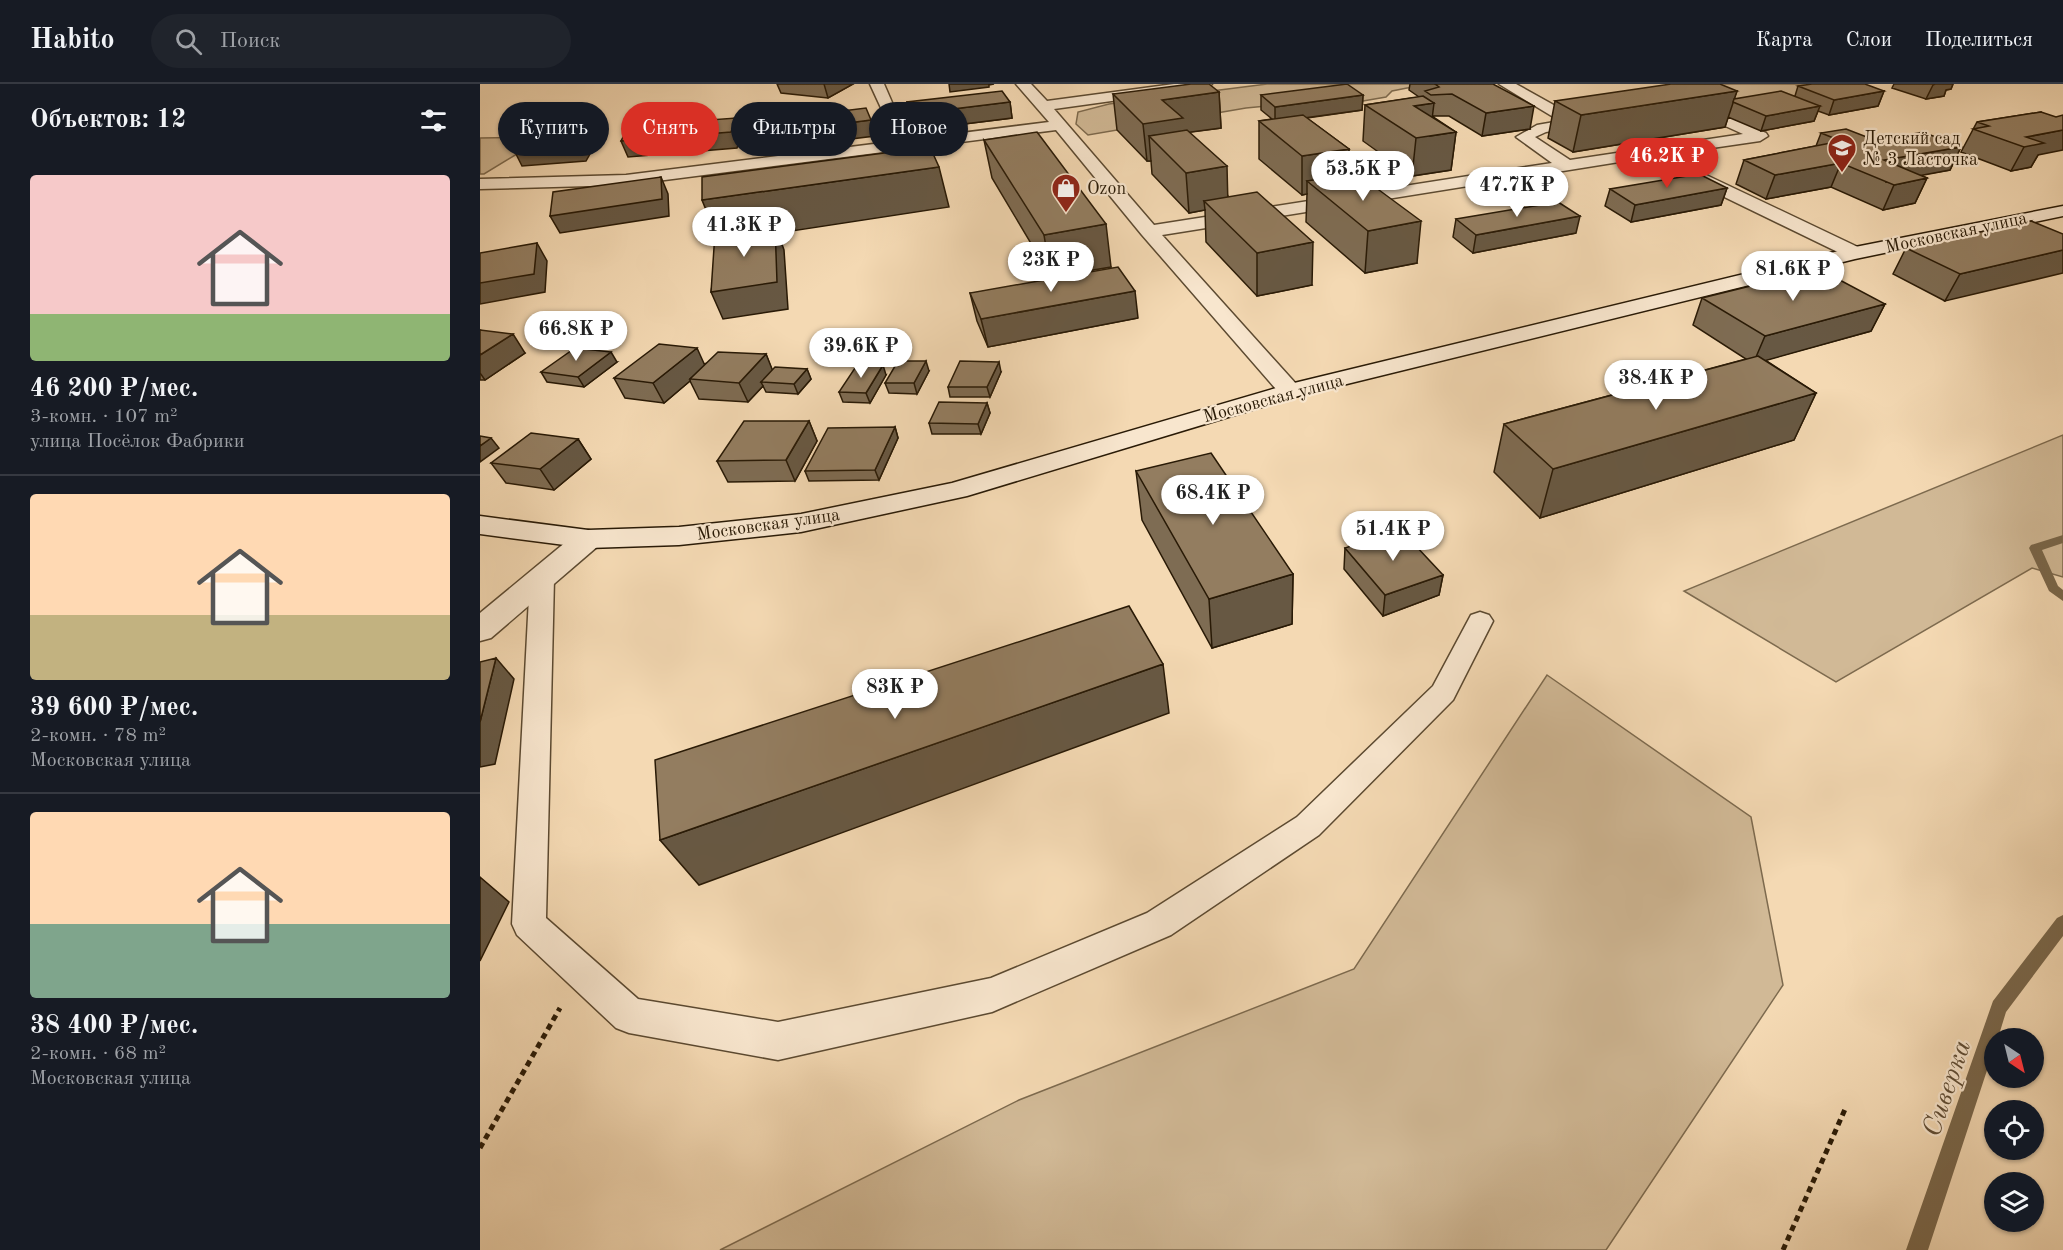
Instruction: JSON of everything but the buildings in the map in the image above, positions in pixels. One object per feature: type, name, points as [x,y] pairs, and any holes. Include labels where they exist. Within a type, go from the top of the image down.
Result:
[{"type":"street","points":[[877,84],[884,102]]},
{"type":"street","points":[[1023,84],[1290,391]]},
{"type":"street","points":[[1044,106],[1205,84]]},
{"type":"street","points":[[1506,84],[1575,123]]},
{"type":"street","points":[[1149,231],[1760,136],[1692,105],[1669,109]]},
{"type":"street","points":[[1567,165],[1524,137],[1542,128],[1610,118]]},
{"type":"street","points":[[480,184],[626,180],[1060,125]]},
{"type":"street","points":[[1646,153],[1855,254]]},
{"type":"street","name":"Московская улица","points":[[480,525],[588,539],[679,536],[812,520],[957,490],[1290,391],[1855,254],[2063,211]]},
{"type":"street","points":[[480,630],[588,539]]},
{"type":"lane","points":[[542,578],[529,924],[629,1015],[778,1041],[992,995],[1158,924],[1308,826],[1443,693],[1479,621]]},
{"type":"path","points":[[480,1148],[544,1033],[583,973]]},
{"type":"path","points":[[1783,1250],[1846,1107]]},
{"type":"shaded area","points":[[1267,84],[1449,84],[1407,88],[1392,91],[1386,97],[1363,101],[1347,98],[1246,108],[1088,135],[1076,124],[1078,112],[1109,104]]},
{"type":"shaded area","points":[[1709,84],[1823,84],[1837,90],[1720,109]]},
{"type":"shaded area","points":[[480,138],[498,138],[498,156],[514,156],[484,174],[480,174]]},
{"type":"shaded area","points":[[2063,435],[2063,577],[2032,568],[1836,682],[1684,591]]},
{"type":"shaded area","points":[[1547,675],[1751,817],[1783,985],[1606,1250],[720,1250],[1019,1100],[1354,969]]},
{"type":"waterway","name":"Сиверка","points":[[2063,539],[2035,548],[2053,588],[2063,597]]},
{"type":"waterway","name":"Сиверка","points":[[1917,1250],[1999,1007],[2063,923]]},
{"type":"place","name":"Детский сад № 3 Ласточка","points":[[1842,174]]},
{"type":"place","name":"Ozon","points":[[1066,214]]}]
